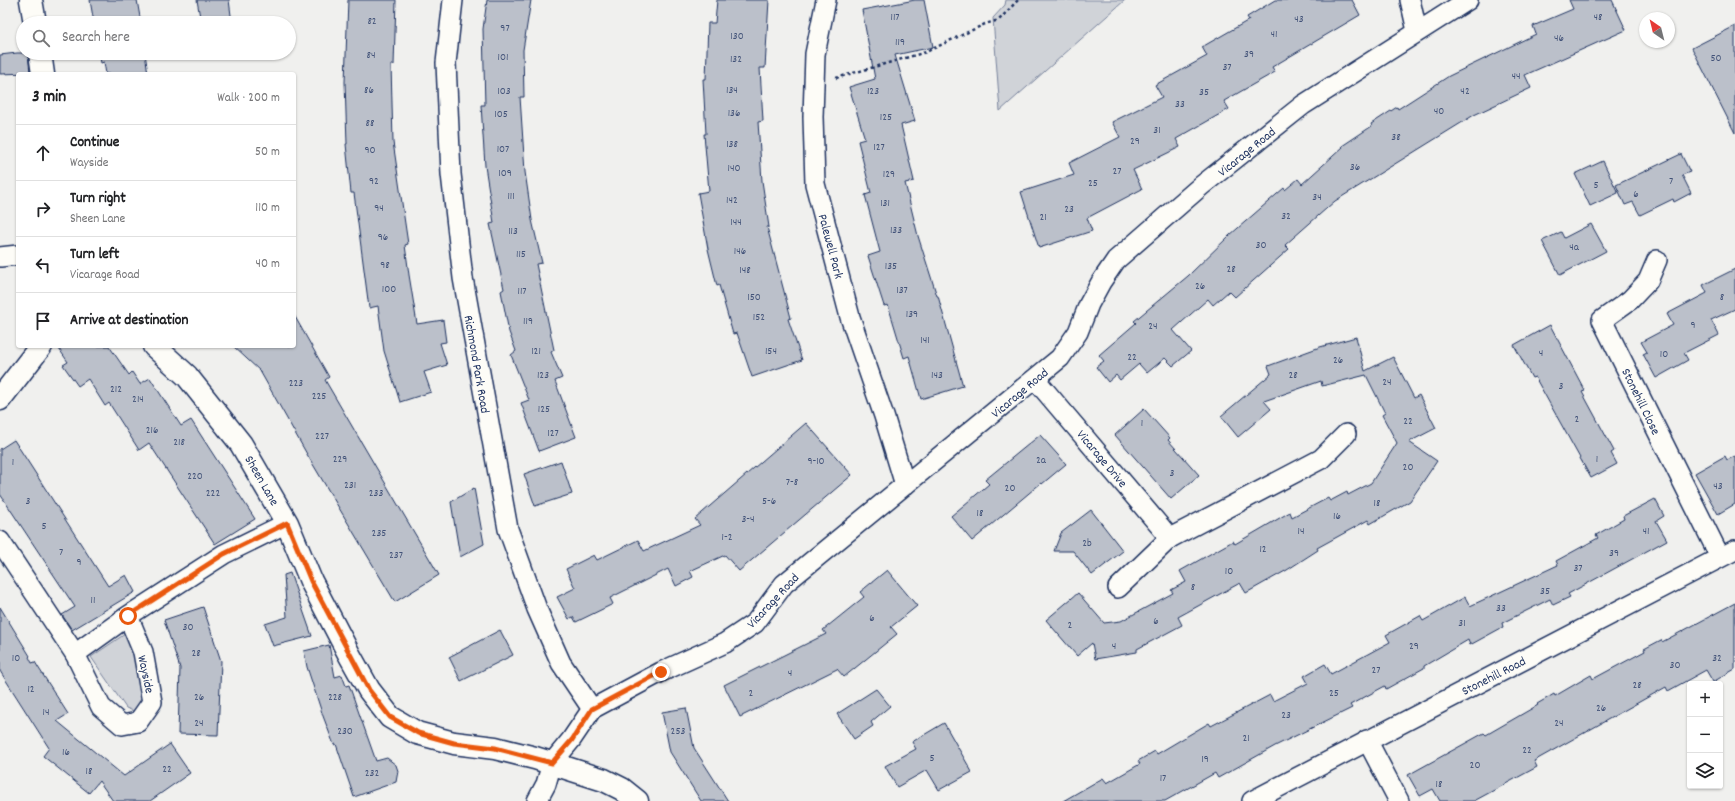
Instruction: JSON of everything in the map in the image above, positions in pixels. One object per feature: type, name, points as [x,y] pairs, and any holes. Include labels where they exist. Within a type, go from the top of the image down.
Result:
[{"type":"main road","points":[[31,0],[34,16]]},
{"type":"main road","points":[[41,60],[43,72]]},
{"type":"main road","points":[[0,399],[39,348]]},
{"type":"main road","name":"Sheen Lane","points":[[156,348],[187,376],[214,408],[241,444],[287,523],[311,581],[346,648],[369,690],[390,717],[418,733],[454,743],[495,748],[552,763],[604,780],[622,790],[637,801]]},
{"type":"street","name":"Richmond Park Road","points":[[453,0],[446,63],[451,174],[463,278],[508,529],[537,608],[561,663],[592,709]]},
{"type":"street","name":"Palewell Park","points":[[826,0],[815,54],[813,117],[815,184],[850,317],[884,416],[904,485]]},
{"type":"street","points":[[1410,0],[1417,31]]},
{"type":"street","name":"Vicarage Road","points":[[552,763],[572,740],[592,709],[661,672],[725,644],[755,623],[784,584],[1060,358],[1078,332],[1089,304],[1101,282],[1116,260],[1201,186],[1303,105],[1417,31],[1468,0]]},
{"type":"street","points":[[0,257],[16,256]]},
{"type":"street","name":"Stonehill Close","points":[[1657,260],[1648,281],[1630,300],[1602,320],[1727,554]]},
{"type":"street","name":"Vicarage Drive","points":[[1035,379],[1170,538]]},
{"type":"street","points":[[1118,588],[1170,538],[1321,458],[1346,434]]},
{"type":"street","points":[[75,654],[128,616],[224,554],[287,523]]},
{"type":"street","name":"Wayside","points":[[0,541],[75,654],[101,707],[122,725],[138,722],[152,702],[143,652],[128,616]]},
{"type":"street","name":"Stonehill Road","points":[[1252,801],[1727,554]]},
{"type":"street","points":[[1368,740],[1399,801]]},
{"type":"street","points":[[537,801],[546,784],[552,763]]},
{"type":"path","points":[[814,80],[838,77],[926,52],[985,24],[999,20],[1018,0]]},
{"type":"shaded area","points":[[1006,0],[1125,0],[1000,111],[993,18],[1005,5]]},
{"type":"shaded area","points":[[125,634],[136,655],[146,694],[136,712],[126,708],[91,657]]},
{"type":"building","points":[[90,0],[137,0],[140,16],[93,16]]},
{"type":"building","points":[[197,0],[229,0],[231,16],[200,16]]},
{"type":"building","points":[[348,0],[396,0],[394,65],[391,65],[393,142],[408,244],[405,245],[409,275],[417,324],[443,320],[446,342],[440,343],[447,365],[424,372],[431,392],[400,402],[384,351],[378,306],[369,308],[354,193],[351,193],[346,144],[345,82]]},
{"type":"building","points":[[487,0],[531,0],[523,50],[524,97],[520,97],[525,172],[532,220],[542,263],[536,264],[554,350],[551,352],[562,378],[555,381],[576,437],[539,451],[521,403],[529,400],[511,355],[516,351],[509,332],[501,291],[504,289],[490,224],[494,223],[485,166],[481,105],[485,105],[483,29]]},
{"type":"building","points":[[717,0],[769,0],[765,68],[760,68],[763,121],[758,122],[762,181],[769,227],[767,227],[791,318],[788,319],[802,360],[752,377],[737,333],[733,334],[719,285],[717,286],[708,249],[698,193],[709,191],[704,134],[706,134],[703,79],[706,79],[708,23],[715,23]]},
{"type":"building","points":[[915,0],[924,0],[933,47],[895,55],[915,121],[901,125],[914,181],[905,183],[918,236],[938,296],[963,386],[921,399],[909,356],[904,358],[888,305],[884,306],[868,256],[880,252],[865,195],[871,193],[858,141],[865,139],[849,87],[875,79],[862,10]]},
{"type":"building","points":[[1275,0],[1352,0],[1360,15],[1272,67],[1275,72],[1224,101],[1229,109],[1176,139],[1180,147],[1133,170],[1142,189],[1087,218],[1092,231],[1039,248],[1021,192],[1074,175],[1069,163],[1120,137],[1112,122],[1162,97],[1155,85],[1207,56],[1202,47],[1249,20],[1247,17]]},
{"type":"building","points":[[1569,0],[1612,0],[1626,30],[1525,75],[1531,88],[1474,115],[1335,201],[1285,245],[1289,249],[1235,297],[1229,291],[1213,305],[1208,299],[1173,330],[1191,351],[1173,366],[1165,358],[1147,373],[1139,364],[1120,380],[1116,375],[1108,382],[1096,367],[1104,361],[1099,355],[1136,323],[1134,321],[1188,276],[1230,235],[1284,188],[1285,190],[1298,179],[1302,184],[1343,147],[1342,146],[1397,107],[1398,109],[1449,76],[1536,34],[1533,26],[1573,9]]},
{"type":"building","points":[[1735,26],[1735,133],[1692,48]]},
{"type":"building","points":[[16,53],[16,60],[29,60],[30,72],[0,74],[0,55]]},
{"type":"building","points":[[100,60],[146,60],[148,72],[106,72],[104,62],[101,63]]},
{"type":"building","points":[[1681,154],[1690,172],[1682,175],[1691,193],[1674,202],[1673,199],[1640,215],[1633,202],[1625,205],[1616,185]]},
{"type":"building","points":[[1603,161],[1618,193],[1590,206],[1575,174]]},
{"type":"building","points":[[1591,224],[1606,251],[1560,275],[1542,241],[1561,232],[1564,238]]},
{"type":"building","points":[[1735,269],[1735,309],[1711,320],[1719,335],[1684,353],[1688,360],[1656,378],[1643,354],[1647,352],[1641,342],[1673,325],[1667,314],[1707,293],[1703,285]]},
{"type":"building","points":[[296,319],[329,377],[325,380],[439,575],[395,602],[308,456],[260,371],[235,348],[296,348]]},
{"type":"building","points":[[1550,325],[1585,391],[1582,392],[1614,451],[1611,453],[1617,464],[1591,478],[1535,377],[1532,378],[1514,345]]},
{"type":"building","points":[[1356,337],[1365,371],[1393,357],[1414,398],[1419,395],[1436,428],[1409,442],[1437,461],[1410,501],[1370,524],[1368,520],[1317,548],[1318,550],[1287,570],[1246,593],[1240,583],[1178,617],[1182,625],[1137,649],[1137,652],[1095,659],[1092,643],[1077,656],[1046,620],[1078,593],[1104,623],[1121,621],[1173,593],[1171,590],[1186,582],[1180,571],[1233,541],[1235,544],[1290,512],[1292,517],[1328,498],[1330,501],[1347,492],[1348,495],[1371,483],[1397,443],[1382,415],[1385,413],[1366,375],[1322,386],[1321,381],[1264,401],[1271,409],[1238,437],[1221,416],[1271,374],[1268,366],[1320,347]]},
{"type":"building","points":[[58,348],[110,348],[129,375],[132,372],[140,384],[150,378],[181,426],[191,420],[255,519],[215,544],[149,443],[139,450],[109,403],[105,406],[88,379],[78,386],[63,365],[68,362]]},
{"type":"building","points":[[1144,409],[1170,438],[1168,440],[1199,475],[1171,499],[1115,435]]},
{"type":"building","points":[[806,423],[852,475],[739,571],[725,555],[690,571],[693,577],[676,586],[668,569],[610,598],[613,604],[576,622],[573,617],[569,619],[557,597],[575,588],[566,569],[594,555],[597,560],[638,540],[644,551],[700,525],[695,519]]},
{"type":"building","points":[[1040,435],[1066,464],[972,541],[951,516],[989,484],[985,480]]},
{"type":"building","points":[[14,440],[108,586],[126,575],[135,592],[72,630],[62,615],[75,607],[0,494],[0,449]]},
{"type":"building","points":[[1725,456],[1727,460],[1735,456],[1735,504],[1718,514],[1695,473]]},
{"type":"building","points":[[561,461],[572,494],[535,506],[524,474]]},
{"type":"building","points":[[474,488],[484,544],[460,557],[451,502]]},
{"type":"building","points":[[1655,499],[1664,516],[1656,521],[1667,540],[1568,594],[1570,597],[1553,605],[1550,599],[1502,623],[1503,627],[1470,645],[1468,640],[1424,666],[1424,668],[1386,689],[1385,686],[1350,705],[1352,708],[1275,746],[1218,778],[1215,773],[1165,801],[1063,801],[1103,778],[1107,783],[1140,764],[1138,761],[1155,751],[1157,754],[1209,723],[1211,726],[1270,695],[1273,701],[1308,683],[1304,676],[1325,664],[1331,674],[1390,642],[1386,635],[1420,616],[1423,621],[1465,597],[1470,606],[1558,565],[1556,561],[1598,538],[1596,535],[1624,519],[1623,516]]},
{"type":"building","points":[[1091,510],[1123,551],[1092,575],[1073,551],[1054,551],[1061,533]]},
{"type":"building","points":[[887,570],[917,606],[891,627],[897,634],[844,677],[837,669],[740,717],[724,685],[826,634],[823,630],[864,597],[860,592]]},
{"type":"building","points":[[290,573],[312,636],[273,646],[265,624],[287,617],[284,575]]},
{"type":"building","points":[[1735,603],[1735,669],[1715,681],[1712,681],[1706,670],[1668,691],[1666,687],[1534,761],[1537,767],[1474,801],[1440,801],[1433,789],[1420,796],[1408,775],[1484,733],[1486,735],[1554,694],[1555,696],[1591,675],[1593,679],[1645,651],[1644,649],[1661,640],[1662,642]]},
{"type":"building","points":[[0,607],[30,656],[29,657],[32,663],[35,662],[68,714],[57,721],[124,776],[170,744],[190,773],[150,801],[113,801],[99,781],[89,793],[43,756],[49,748],[0,671]]},
{"type":"building","points":[[203,607],[221,661],[218,735],[178,734],[180,668],[164,620]]},
{"type":"building","points":[[500,630],[513,655],[461,681],[449,657]]},
{"type":"building","points":[[329,645],[335,677],[342,675],[346,686],[349,685],[376,761],[387,758],[396,765],[398,771],[396,782],[354,797],[336,744],[334,745],[323,716],[307,667],[304,651]]},
{"type":"building","points":[[876,689],[890,706],[871,722],[873,726],[854,739],[837,714]]},
{"type":"building","points":[[686,708],[694,748],[728,801],[701,801],[670,752],[662,712]]},
{"type":"building","points":[[944,723],[972,772],[939,790],[927,770],[897,787],[885,766],[916,749],[912,742]]},
{"type":"route","points":[[128,616],[224,554],[287,523],[311,581],[369,690],[390,717],[418,733],[454,743],[495,748],[552,763],[572,740],[592,709],[661,672]]}]
